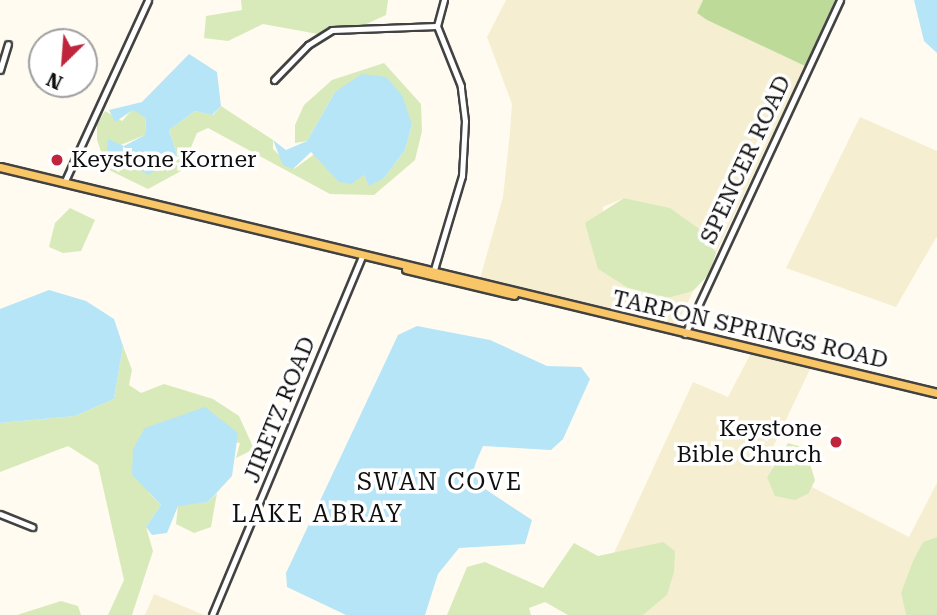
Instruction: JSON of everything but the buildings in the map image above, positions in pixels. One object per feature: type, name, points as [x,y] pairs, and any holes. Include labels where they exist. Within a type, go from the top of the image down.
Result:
[{"type":"main road","name":"TARPON SPRINGS ROAD","points":[[0,167],[684,335],[937,393]]},
{"type":"street","points":[[64,183],[148,0]]},
{"type":"street","points":[[433,273],[462,176],[466,121],[461,86],[437,26],[444,0]]},
{"type":"street","name":"SPENCER ROAD","points":[[684,335],[839,0]]},
{"type":"street","points":[[274,80],[308,45],[332,30],[437,26]]},
{"type":"street","points":[[0,70],[8,44]]},
{"type":"street","name":"JIRETZ ROAD","points":[[212,615],[362,256]]},
{"type":"street","points":[[0,514],[33,527]]},
{"type":"shaded area","points":[[506,0],[703,0],[697,13],[707,20],[805,66],[716,253],[701,230],[670,208],[624,198],[603,207],[598,269],[628,288],[668,298],[693,291],[675,330],[480,279],[503,197],[510,133],[512,104],[487,37]]},
{"type":"shaded area","points":[[860,117],[937,151],[937,236],[896,307],[786,268]]},
{"type":"shaded area","points":[[751,353],[811,367],[766,462],[773,466],[767,477],[809,493],[812,487],[909,537],[937,483],[937,537],[923,542],[901,593],[906,615],[643,615],[667,595],[614,553],[693,382],[728,397]]},
{"type":"shaded area","points":[[154,594],[204,615],[145,615]]},
{"type":"green space","points":[[241,0],[388,0],[386,15],[362,26],[318,34],[263,24],[228,41],[204,38],[206,16],[242,10]]},
{"type":"green space","points":[[703,0],[835,0],[805,66],[707,20],[697,13]]},
{"type":"green space","points":[[384,63],[421,104],[422,131],[415,160],[374,195],[330,194],[208,128],[197,133],[181,171],[148,189],[107,169],[97,140],[97,124],[105,111],[122,121],[133,109],[146,118],[145,135],[108,150],[141,169],[159,171],[163,162],[168,172],[177,155],[169,130],[195,111],[213,115],[221,106],[273,140],[273,149],[294,169],[316,153],[338,178],[364,175],[369,185],[384,178],[405,150],[412,124],[335,92],[307,141],[295,143],[295,125],[304,105],[332,80]]},
{"type":"green space","points":[[624,198],[670,208],[701,230],[716,253],[709,274],[693,291],[668,298],[628,288],[598,269],[585,223]]},
{"type":"green space","points":[[70,208],[95,220],[81,251],[63,253],[49,247],[55,223]]},
{"type":"green space","points":[[123,346],[132,370],[129,385],[141,393],[164,384],[213,399],[239,416],[254,449],[236,458],[240,443],[145,429],[138,443],[149,493],[161,505],[146,527],[153,551],[132,615],[108,615],[124,580],[98,465],[68,446],[0,472],[0,423],[75,416],[114,399]]},
{"type":"green space","points":[[788,443],[805,448],[815,480],[809,493],[795,500],[775,496],[767,477]]},
{"type":"green space","points":[[217,493],[211,527],[194,533],[176,524],[178,505],[208,502]]},
{"type":"green space","points":[[937,537],[937,615],[906,615],[901,593],[913,561],[923,542]]},
{"type":"green space","points":[[663,542],[675,551],[674,572],[667,595],[643,615],[568,615],[545,602],[529,608],[531,615],[447,615],[467,567],[485,562],[543,588],[574,543],[598,556]]},
{"type":"green space","points":[[61,601],[78,606],[81,615],[17,615]]},
{"type":"water","points":[[914,0],[937,0],[937,53],[924,41]]},
{"type":"water","points":[[189,54],[217,72],[221,106],[212,115],[195,111],[169,130],[177,155],[169,172],[163,163],[149,175],[107,150],[108,139],[124,146],[145,135],[146,118],[133,110],[115,122],[109,110],[142,102]]},
{"type":"water","points":[[362,74],[386,77],[402,95],[412,124],[405,150],[384,178],[369,186],[364,175],[351,184],[339,182],[311,152],[293,169],[283,165],[273,140],[286,150],[307,141],[335,92]]},
{"type":"water","points":[[49,290],[86,301],[114,319],[123,346],[114,399],[75,416],[0,423],[0,309]]},
{"type":"water","points":[[417,326],[490,340],[547,366],[581,367],[590,379],[563,439],[551,450],[483,446],[476,462],[473,472],[482,487],[532,520],[525,544],[459,548],[438,574],[425,615],[346,615],[287,587],[286,573],[398,335]]},
{"type":"water","points":[[205,407],[238,433],[232,476],[208,502],[178,506],[167,533],[152,535],[146,527],[161,505],[132,475],[133,449],[145,428]]},
{"type":"place","name":"Keystone Korner","points":[[57,160]]},
{"type":"place","name":"Keystone Bible Church","points":[[836,442]]},
{"type":"district","name":"SWAN COVE","points":[[440,483]]},
{"type":"district","name":"LAKE ABRAY","points":[[318,515]]}]
